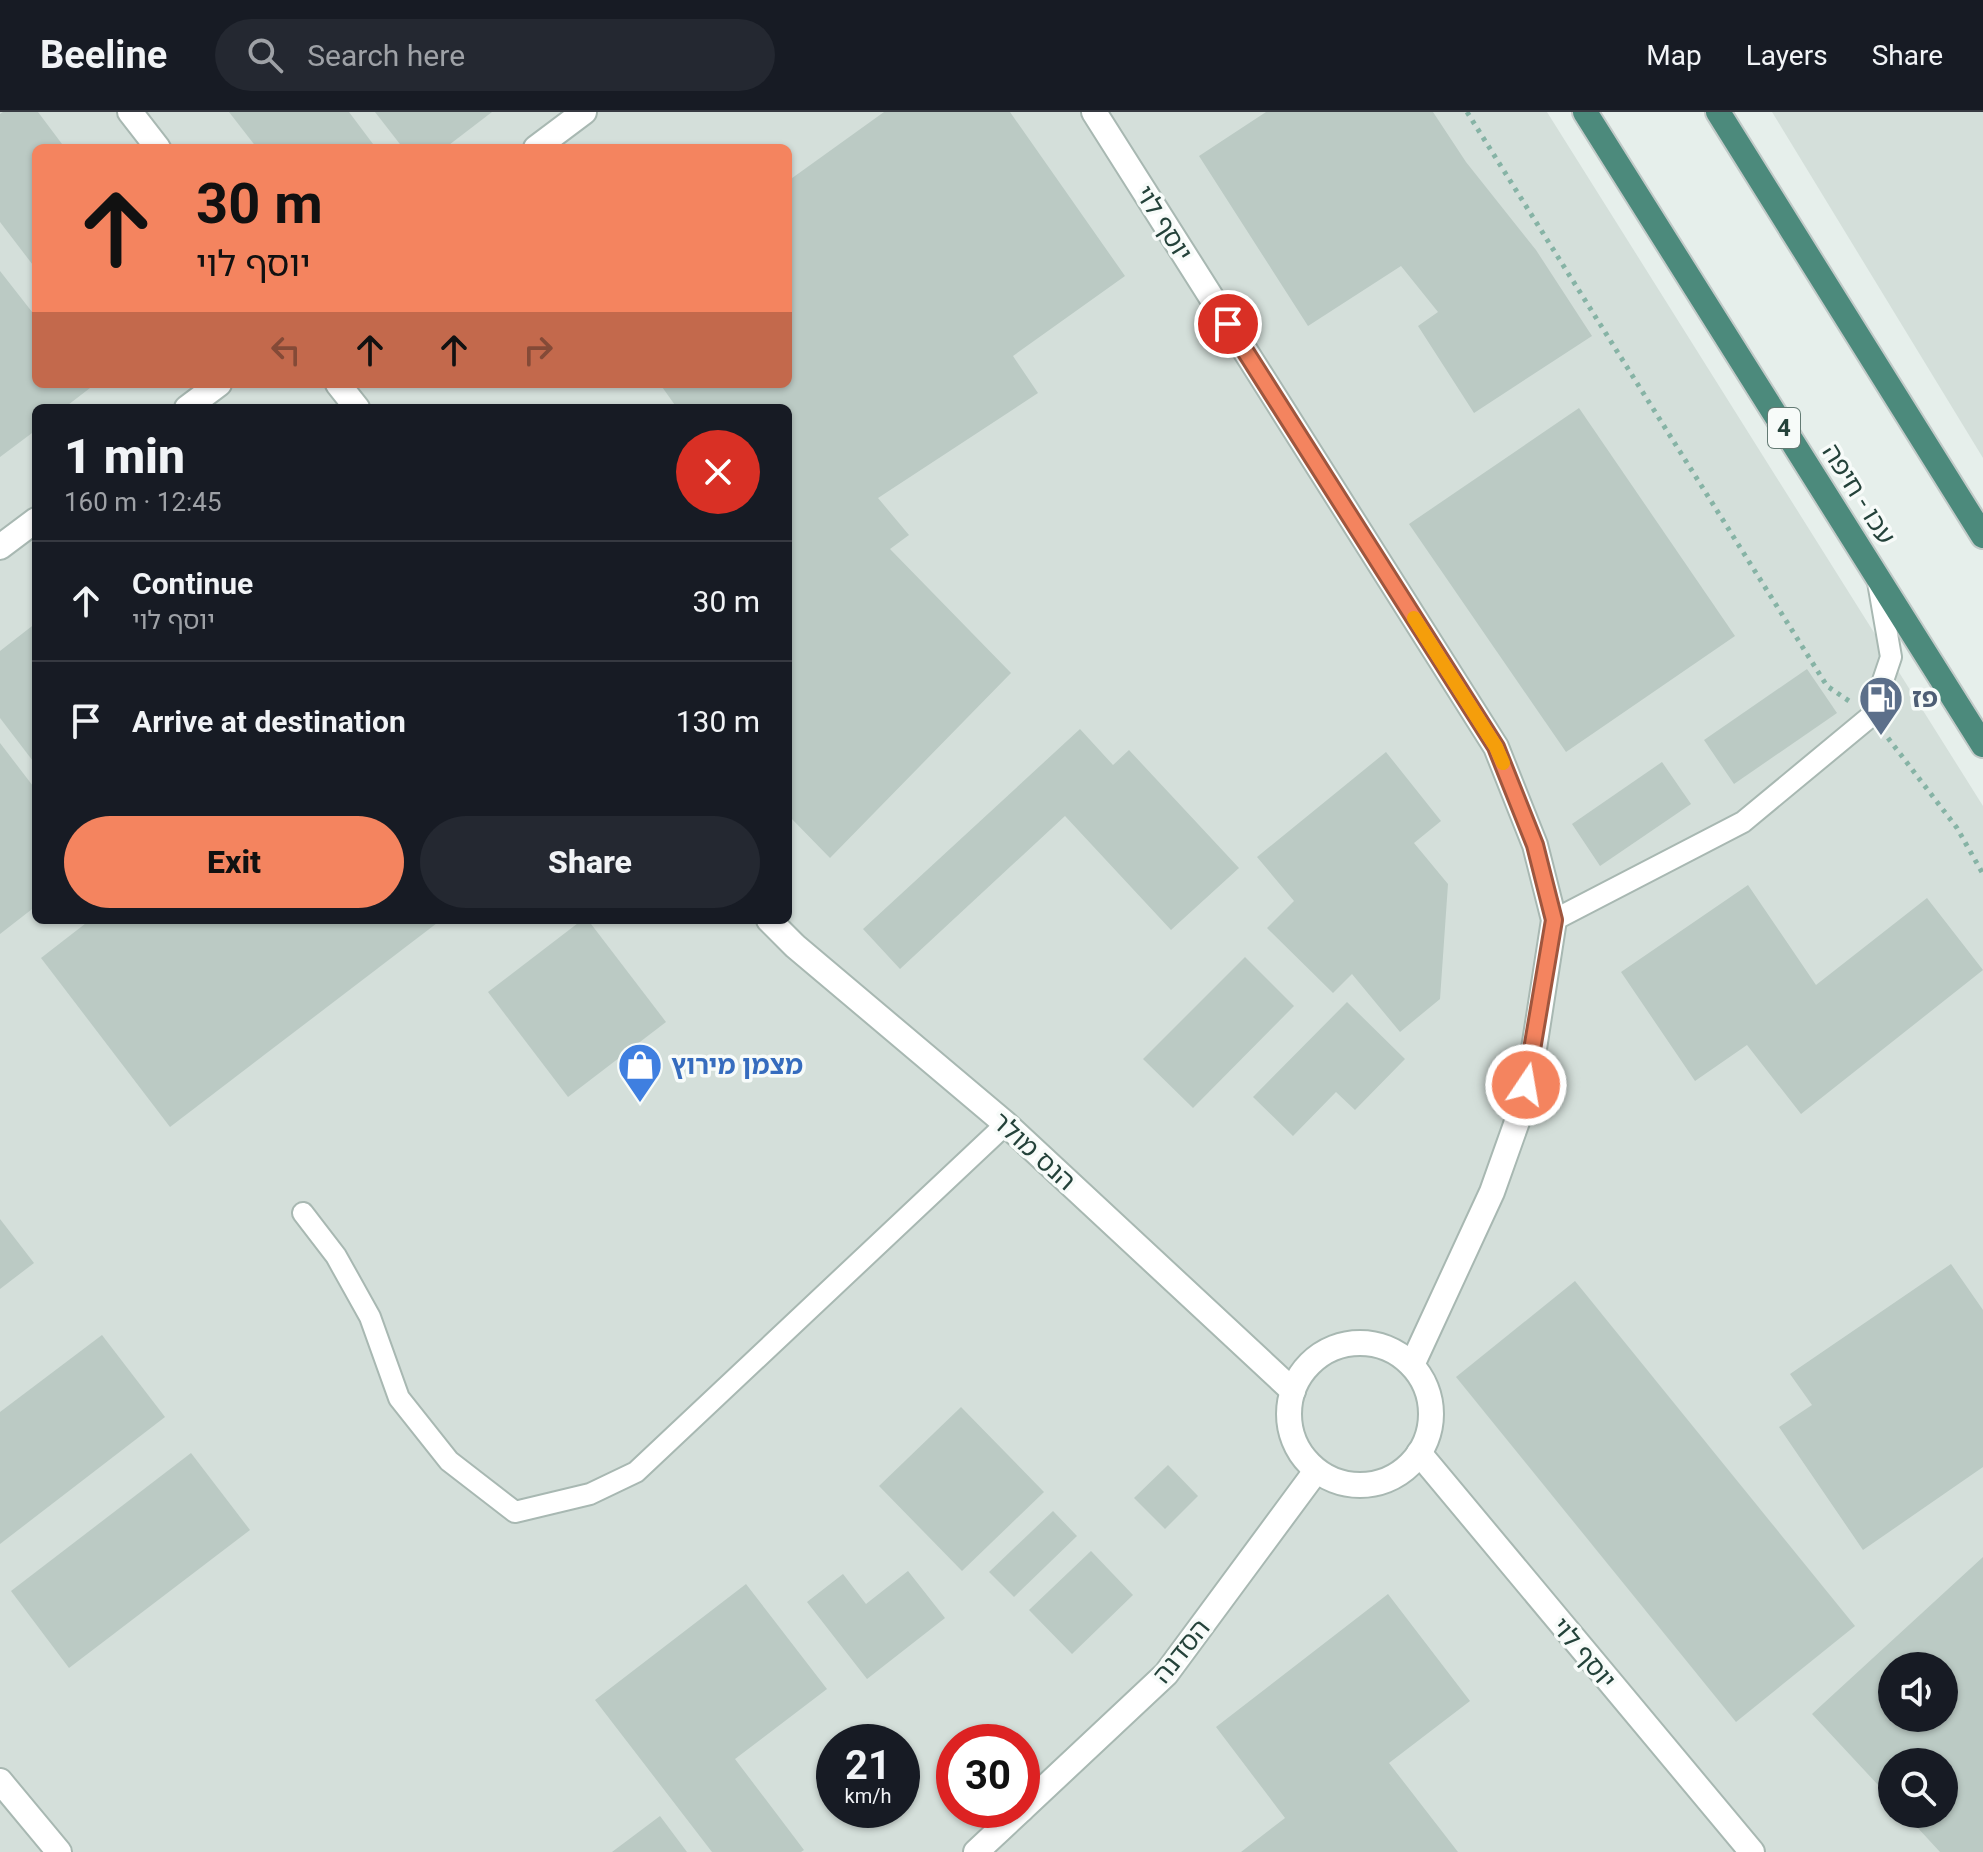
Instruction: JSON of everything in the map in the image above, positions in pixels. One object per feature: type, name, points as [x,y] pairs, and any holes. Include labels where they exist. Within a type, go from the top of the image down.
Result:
[{"type":"highway","name":"עכו - חיפה","points":[[1585,112],[1983,745]]},
{"type":"highway","points":[[1718,112],[1983,536]]},
{"type":"street","points":[[130,112],[155,144]]},
{"type":"street","points":[[541,144],[584,112]]},
{"type":"street","name":"יוסף לוי","points":[[1094,112],[1496,747],[1535,845],[1554,920]]},
{"type":"street","points":[[192,404],[214,388]]},
{"type":"street","points":[[341,388],[354,404]]},
{"type":"street","points":[[0,547],[32,523]]},
{"type":"street","points":[[1412,1365],[1492,1192],[1519,1116],[1533,1055],[1554,920]]},
{"type":"street","name":"הנס מולר","points":[[773,924],[1006,1124],[1293,1391]]},
{"type":"street","points":[[1368,1344],[1392,1350],[1412,1365],[1424,1382],[1431,1406],[1429,1430],[1419,1453],[1402,1472],[1387,1480],[1363,1485],[1338,1483],[1316,1471],[1306,1461],[1293,1440],[1289,1415],[1293,1391],[1305,1369],[1321,1355],[1344,1345],[1368,1344]]},
{"type":"street","name":"יוסף לוי","points":[[1419,1453],[1752,1852]]},
{"type":"street","name":"הסדנה","points":[[1040,1791],[1166,1674],[1316,1471]]},
{"type":"street","points":[[0,1781],[59,1852]]},
{"type":"street","name":"הסדנה","points":[[976,1852],[1001,1828]]},
{"type":"lane","points":[[1554,920],[1743,822],[1871,716],[1891,657],[1876,574]]},
{"type":"lane","points":[[303,1213],[336,1256],[370,1317],[399,1398],[449,1461],[515,1512],[590,1494],[636,1472],[1006,1124]]},
{"type":"path","points":[[1467,112],[1827,686],[1871,716],[1957,828],[1983,874]]},
{"type":"shaded area","points":[[0,112],[1547,112],[1983,806],[1983,1852],[0,1852]]},
{"type":"shaded area","points":[[1772,112],[1983,112],[1983,458]]},
{"type":"building","points":[[38,112],[62,144],[32,144],[32,264],[0,222],[0,114]]},
{"type":"building","points":[[229,112],[349,112],[373,144],[254,144]]},
{"type":"building","points":[[375,112],[492,112],[450,144],[400,144]]},
{"type":"building","points":[[884,112],[1010,112],[1125,276],[1013,356],[1038,393],[878,498],[909,535],[890,549],[1011,673],[830,858],[792,819],[792,404],[674,404],[663,388],[792,388],[792,178]]},
{"type":"building","points":[[1266,112],[1433,112],[1466,162],[1536,250],[1592,336],[1474,413],[1418,326],[1438,312],[1401,266],[1308,326],[1199,156]]},
{"type":"building","points":[[0,271],[32,312],[32,388],[90,388],[69,404],[32,404],[32,433],[0,457]]},
{"type":"building","points":[[1579,408],[1735,636],[1566,752],[1409,524]]},
{"type":"building","points":[[32,626],[32,760],[0,718],[0,651]]},
{"type":"building","points":[[1807,669],[1837,713],[1734,784],[1704,740]]},
{"type":"building","points":[[1080,729],[1113,765],[1129,750],[1239,868],[1171,930],[1065,816],[900,969],[863,929]]},
{"type":"building","points":[[0,743],[32,785],[32,909],[0,934]]},
{"type":"building","points":[[1386,752],[1441,821],[1414,843],[1448,884],[1440,999],[1400,1032],[1352,974],[1333,993],[1267,928],[1294,901],[1257,857]]},
{"type":"building","points":[[1662,762],[1691,804],[1600,866],[1572,824]]},
{"type":"building","points":[[1748,885],[1816,985],[1927,898],[1983,970],[1801,1114],[1747,1045],[1695,1081],[1621,972]]},
{"type":"building","points":[[85,924],[436,924],[170,1127],[41,958]]},
{"type":"building","points":[[577,924],[591,924],[666,1022],[568,1097],[488,992]]},
{"type":"building","points":[[1245,957],[1294,1006],[1193,1108],[1143,1059]]},
{"type":"building","points":[[1347,1002],[1405,1059],[1355,1110],[1336,1092],[1293,1136],[1253,1097]]},
{"type":"building","points":[[0,1219],[34,1263],[0,1289]]},
{"type":"building","points":[[1951,1264],[1983,1310],[1983,1467],[1863,1550],[1779,1427],[1812,1405],[1790,1374]]},
{"type":"building","points":[[1575,1281],[1855,1626],[1736,1722],[1456,1377]]},
{"type":"building","points":[[102,1335],[165,1417],[0,1544],[0,1412]]},
{"type":"building","points":[[961,1407],[1044,1492],[962,1571],[879,1486]]},
{"type":"building","points":[[191,1453],[250,1530],[69,1668],[11,1591]]},
{"type":"building","points":[[1168,1465],[1198,1496],[1165,1529],[1134,1498]]},
{"type":"building","points":[[1053,1511],[1077,1536],[1014,1597],[989,1572]]},
{"type":"building","points":[[1091,1551],[1133,1595],[1072,1654],[1029,1610]]},
{"type":"building","points":[[1983,1557],[1983,1852],[1940,1852],[1918,1828],[1958,1828],[1958,1748],[1878,1748],[1878,1785],[1812,1714],[1878,1653],[1878,1732],[1958,1732],[1958,1652],[1880,1652]]},
{"type":"building","points":[[908,1571],[945,1618],[867,1679],[807,1602],[843,1574],[866,1604]]},
{"type":"building","points":[[746,1584],[827,1689],[735,1759],[804,1850],[801,1852],[712,1852],[595,1700]]},
{"type":"building","points":[[1388,1594],[1470,1701],[1389,1763],[1458,1852],[1241,1852],[1285,1818],[1216,1727]]},
{"type":"building","points":[[660,1816],[687,1852],[612,1852]]},
{"type":"slow traffic","points":[[1414,618],[1496,747],[1503,763]]},
{"type":"place","name":"פז","points":[[1881,737]]},
{"type":"place","name":"מצמן מירוץ","points":[[640,1104]]},
{"type":"route","points":[[1228,324],[1496,747],[1535,845],[1554,920],[1526,1085]]}]
